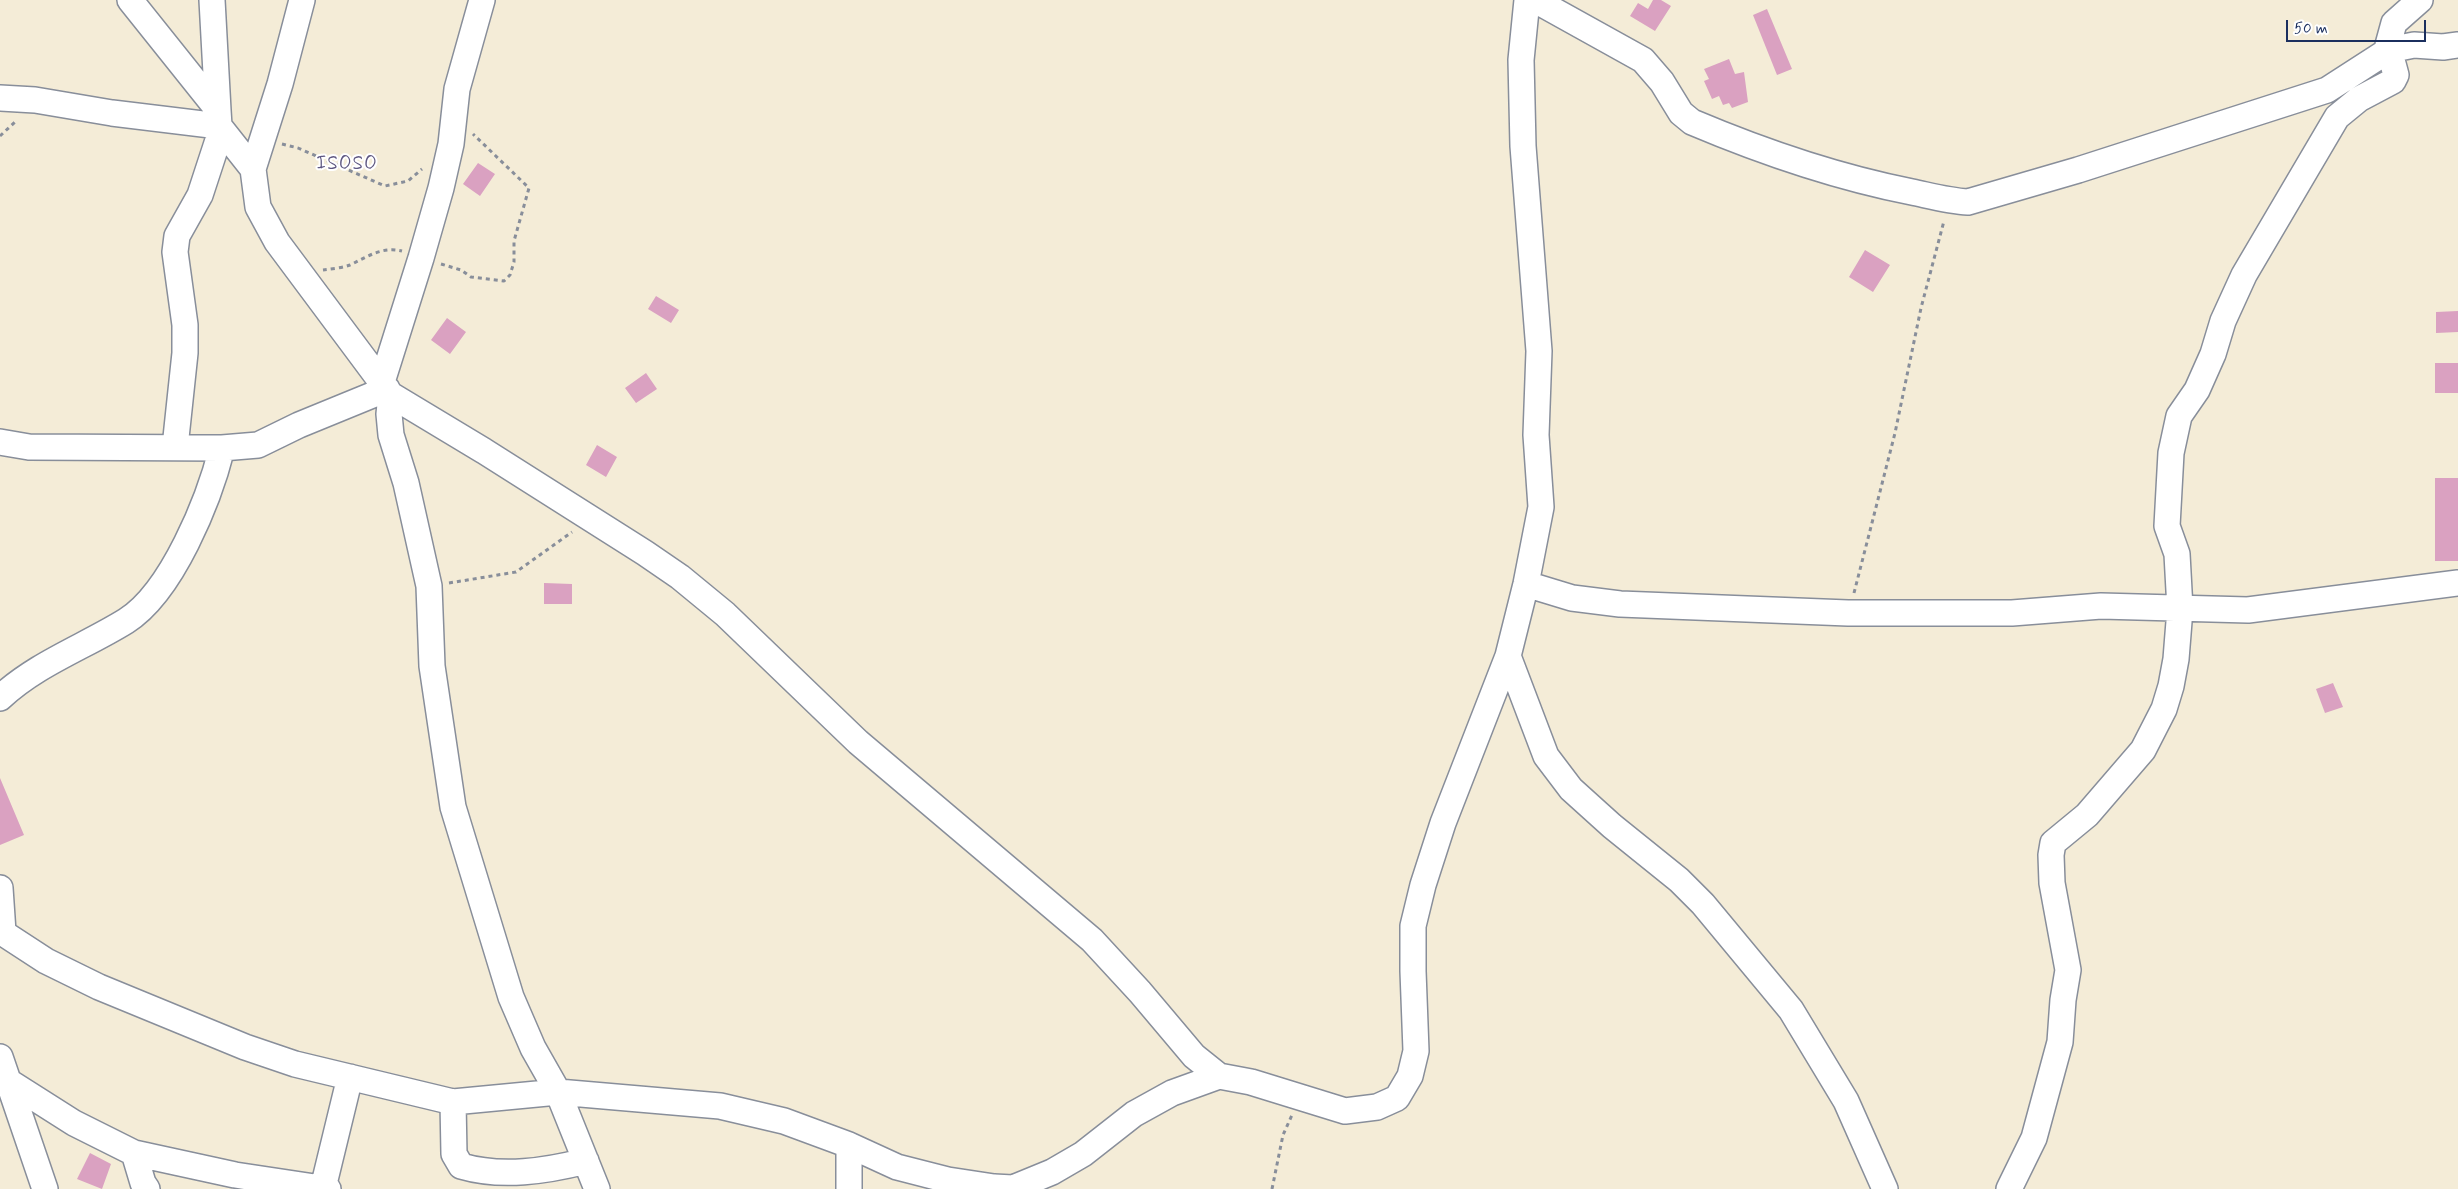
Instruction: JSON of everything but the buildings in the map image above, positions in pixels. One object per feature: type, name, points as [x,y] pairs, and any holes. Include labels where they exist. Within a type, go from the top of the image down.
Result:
[{"type":"street","points":[[130,0],[219,118],[253,169]]},
{"type":"street","points":[[175,447],[184,353],[184,316],[175,252],[177,236],[200,195],[219,137],[212,0]]},
{"type":"street","points":[[302,0],[280,84],[253,169],[258,207],[277,242],[302,273],[386,389],[591,518],[680,577],[725,614],[858,742],[1092,940],[1140,992],[1194,1056],[1219,1076],[1251,1082],[1304,1100],[1345,1111],[1377,1107],[1397,1098],[1410,1076],[1416,1051],[1413,926],[1423,884],[1443,823],[1508,656],[1526,584],[1541,507],[1536,435],[1539,351],[1522,146],[1521,60],[1527,0]]},
{"type":"street","points":[[482,0],[457,89],[445,170],[386,389],[391,435],[406,483],[429,586],[432,666],[453,807],[511,997],[534,1048],[558,1092],[597,1189]]},
{"type":"street","points":[[1535,0],[1644,60],[1662,82],[1681,113],[1692,122],[1816,169],[1950,201],[1968,202],[2043,181],[2327,90],[2389,50],[2414,45],[2443,47],[2458,45]]},
{"type":"street","points":[[2009,1189],[2034,1138],[2060,1042],[2063,1000],[2068,970],[2052,884],[2051,855],[2053,843],[2087,815],[2143,750],[2164,709],[2171,686],[2180,609],[2177,554],[2167,526],[2171,453],[2180,416],[2201,381],[2213,354],[2223,321],[2248,268],[2338,117],[2359,99],[2393,81],[2396,76],[2388,45],[2394,23],[2420,0]]},
{"type":"street","points":[[0,98],[35,100],[112,112],[219,118]]},
{"type":"street","points":[[0,442],[29,447],[222,448],[258,445],[298,425],[386,389]]},
{"type":"street","points":[[0,698],[15,684],[50,662],[128,620],[156,593],[203,507],[214,480],[222,448]]},
{"type":"street","points":[[1526,584],[1572,598],[1620,604],[1848,612],[2012,613],[2101,606],[2248,610],[2458,583]]},
{"type":"street","points":[[1508,656],[1546,756],[1571,789],[1612,826],[1679,880],[1703,904],[1791,1010],[1846,1101],[1885,1189]]},
{"type":"street","points":[[0,888],[3,940],[90,983],[175,1019],[295,1064],[453,1102],[558,1092],[720,1106],[784,1121],[849,1145],[897,1167],[948,1180],[994,1188],[1013,1188],[1052,1172],[1075,1159],[1134,1114],[1172,1093],[1219,1076]]},
{"type":"street","points":[[0,1057],[11,1083],[20,1119],[45,1189]]},
{"type":"street","points":[[11,1083],[74,1123],[134,1153],[235,1175],[325,1188],[350,1077]]},
{"type":"street","points":[[453,1102],[454,1154],[461,1166],[478,1171],[534,1172],[586,1161]]},
{"type":"street","points":[[849,1145],[849,1189]]},
{"type":"street","points":[[134,1153],[142,1183],[147,1189]]},
{"type":"path","points":[[302,273],[348,266],[365,256],[396,249],[461,270],[471,277],[504,281],[510,275],[514,262],[514,241],[529,188],[473,134],[453,126]]},
{"type":"path","points":[[262,139],[298,148],[385,186],[408,181],[425,166]]},
{"type":"path","points":[[1848,612],[1895,433],[1921,308],[1950,201]]},
{"type":"path","points":[[429,586],[516,572],[591,518]]},
{"type":"path","points":[[1272,1189],[1289,1119],[1304,1100]]},
{"type":"district","name":"ISOSO","points":[[347,165]]}]
